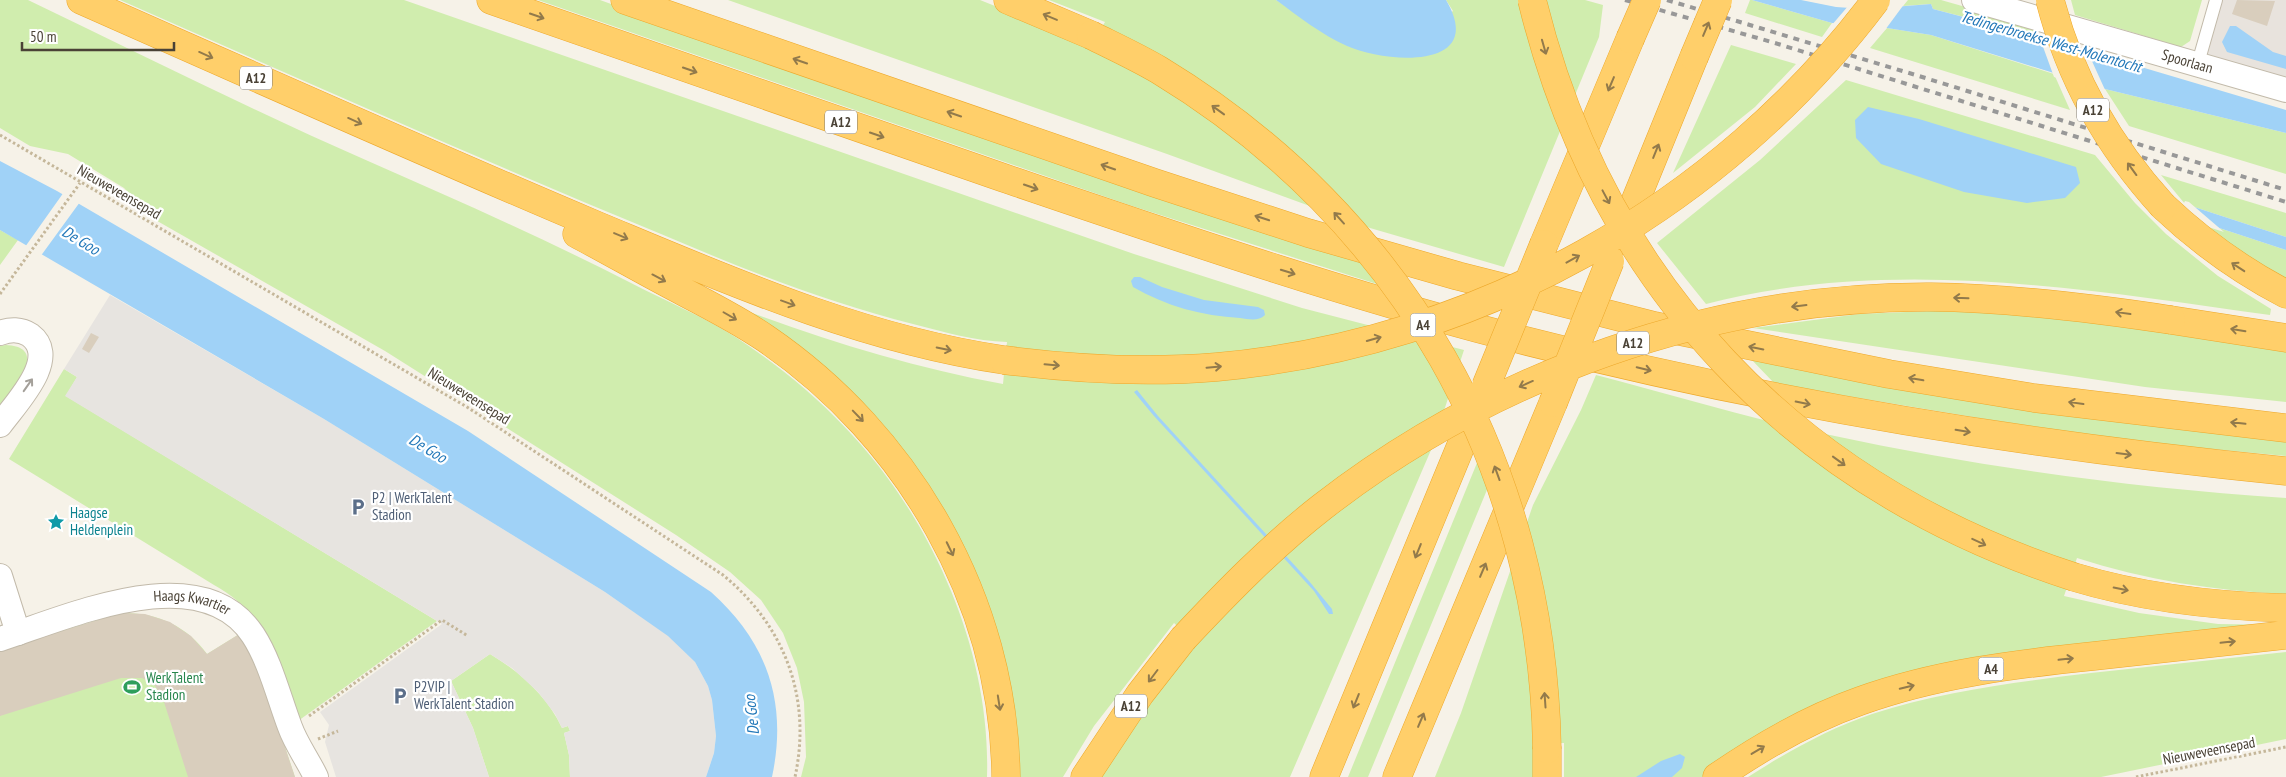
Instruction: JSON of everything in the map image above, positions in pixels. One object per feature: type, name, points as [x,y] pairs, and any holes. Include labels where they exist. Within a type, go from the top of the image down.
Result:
[{"type":"highway","name":"A12","points":[[82,0],[431,155],[699,268],[822,315],[901,339],[1004,360],[1074,367],[1130,369],[1227,366],[1313,353],[1400,331],[1479,304],[1523,285],[1598,246],[1664,205],[1746,140],[1789,100],[1840,45],[1876,0]]},
{"type":"highway","name":"A12","points":[[491,0],[1191,242],[1384,301],[1504,335],[1718,386],[1918,424],[2104,451],[2286,471]]},
{"type":"highway","name":"A12","points":[[624,0],[1156,183],[1308,233],[1458,276],[1655,326],[1889,374],[2044,399],[2286,428]]},
{"type":"highway","name":"A4","points":[[1008,0],[1091,35],[1157,70],[1220,111],[1276,156],[1307,184],[1356,236],[1402,293],[1423,326],[1472,415],[1493,462],[1515,525],[1537,622],[1544,680],[1547,777]]},
{"type":"highway","points":[[1532,0],[1560,95],[1599,183],[1632,241],[1660,284],[1719,357],[1763,400],[1812,442],[1889,495],[1982,544],[2074,578],[2114,588],[2188,601],[2221,605],[2286,608]]},
{"type":"highway","points":[[1324,777],[1647,0]]},
{"type":"highway","points":[[1397,777],[1718,0]]},
{"type":"highway","name":"A12","points":[[2050,0],[2061,39],[2078,80],[2098,120],[2133,171],[2164,206],[2205,243],[2237,266],[2286,294]]},
{"type":"highway","name":"A12","points":[[431,155],[744,324],[810,372],[858,416],[878,438],[921,497],[961,572],[983,630],[993,672],[1003,735],[1006,777]]},
{"type":"highway","name":"A12","points":[[1085,777],[1140,694],[1184,638],[1243,577],[1294,530],[1340,493],[1400,451],[1460,417],[1523,385],[1607,352],[1670,332],[1760,312],[1798,306],[1876,299],[1930,298],[2014,301],[2111,311],[2286,338]]},
{"type":"highway","name":"A4","points":[[1717,777],[1748,756],[1800,727],[1859,701],[1910,686],[1947,677],[2037,662],[2286,635]]},
{"type":"street","name":"Spoorlaan","points":[[1974,0],[2198,63],[2286,90]]},
{"type":"street","points":[[0,333],[16,330],[28,334],[38,344],[41,359],[32,381],[0,425]]},
{"type":"street","points":[[0,576],[9,636]]},
{"type":"street","name":"Haags Kwartier","points":[[9,636],[104,606],[137,598],[164,595],[188,596],[223,608],[236,616],[253,634],[291,730],[316,777]]},
{"type":"lane","points":[[2198,63],[2216,0]]},
{"type":"path","name":"Nieuweveensepad","points":[[0,135],[467,407],[709,565],[736,586],[768,621],[781,644],[792,673],[798,705],[800,731],[795,777]]},
{"type":"path","points":[[0,294],[80,183]]},
{"type":"path","points":[[291,730],[442,620],[468,636]]},
{"type":"path","name":"Nieuweveensepad","points":[[2136,777],[2286,747]]},
{"type":"shaded area","points":[[2222,0],[2286,0],[2286,84],[2204,57]]},
{"type":"shaded area","name":"P2 | WerkTalent Stadion","points":[[110,295],[324,419],[605,592],[669,636],[695,662],[708,686],[712,700],[716,736],[714,753],[706,777],[570,777],[569,755],[564,733],[570,731],[568,726],[562,728],[555,714],[538,692],[512,668],[490,654],[451,681],[473,728],[489,777],[336,777],[325,742],[329,725],[320,712],[442,624],[65,396],[77,377],[64,369]]},
{"type":"green space","points":[[0,0],[28,0],[282,122],[533,235],[711,323],[737,338],[772,363],[805,389],[864,448],[912,514],[933,551],[960,613],[979,682],[986,729],[987,777],[801,777],[806,757],[804,702],[797,668],[783,633],[761,600],[730,572],[676,535],[385,351],[152,218],[124,188],[68,154],[30,146],[0,128]]},
{"type":"green space","points":[[120,0],[404,0],[1134,254],[1302,308],[1464,350],[1431,450],[1290,777],[1095,777],[1194,642],[1174,623],[1094,726],[1063,777],[1013,777],[929,493],[728,304],[796,328],[898,360],[1003,384],[1007,342],[960,336],[848,306],[754,272],[525,177]]},
{"type":"green space","points":[[538,0],[600,0],[825,81],[1360,259],[1380,285],[1129,205]]},
{"type":"green space","points":[[728,0],[980,0],[1045,26],[1089,48],[1105,22],[1049,0],[1276,0],[1348,46],[1389,56],[1453,11],[1446,0],[1585,0],[1603,5],[1599,37],[1504,267],[1370,228],[1167,154]]},
{"type":"green space","points":[[1750,0],[1832,23],[1822,37],[1745,13]]},
{"type":"green space","points":[[1908,0],[1941,0],[2036,27],[2038,36],[1933,9],[1931,4],[1903,6]]},
{"type":"green space","points":[[2071,0],[2202,0],[2190,41],[2181,47],[2075,15]]},
{"type":"green space","points":[[1887,28],[1931,35],[2054,74],[2070,110],[1870,48]]},
{"type":"green space","points":[[1731,45],[1796,64],[1755,107],[1673,173]]},
{"type":"green space","points":[[1846,80],[2095,155],[2135,203],[2166,234],[2218,276],[2271,309],[2270,315],[2059,287],[1917,280],[1846,282],[1776,290],[1706,304],[1657,243],[1760,160]]},
{"type":"green space","points":[[2105,89],[2286,133],[2286,174],[2129,126]]},
{"type":"green space","points":[[2161,175],[2286,213],[2286,237],[2185,204]]},
{"type":"green space","points":[[2204,223],[2286,250],[2286,281],[2236,249]]},
{"type":"green space","points":[[0,230],[18,240],[0,265]]},
{"type":"green space","points":[[1954,310],[2040,316],[2112,324],[2286,352],[2286,402],[2145,387],[1753,328],[1859,314]]},
{"type":"green space","points":[[6,345],[19,348],[26,354],[27,362],[19,382],[0,409],[0,346]]},
{"type":"green space","points":[[1748,356],[2286,438],[2286,456],[2137,442],[1775,384]]},
{"type":"green space","points":[[64,369],[77,377],[66,396],[437,621],[298,721],[265,633],[255,618],[243,606],[222,590],[9,459]]},
{"type":"green space","points":[[1596,375],[1771,422],[1943,457],[2114,482],[2286,498],[2286,594],[2180,583],[2103,566],[2077,558],[2064,596],[2139,613],[2218,624],[2283,625],[1996,658],[1712,768],[1702,777],[1564,777],[1564,743],[1537,744],[1537,777],[1435,777],[1461,713],[1533,505],[1581,410]]},
{"type":"green space","points":[[1479,458],[1489,485],[1368,777],[1348,777]]},
{"type":"green space","name":"WerkTalent Stadion","points":[[125,613],[149,616],[171,623],[191,636],[207,654],[241,633],[270,702],[295,777],[0,777],[0,650]]},
{"type":"green space","points":[[2286,652],[2286,739],[2101,777],[1748,777],[1824,734],[1872,714],[1926,699],[1980,688],[2036,680]]},
{"type":"green space","points":[[490,654],[522,677],[541,695],[562,728],[568,726],[570,731],[564,733],[569,755],[570,777],[489,777],[473,728],[451,681]]},
{"type":"water","points":[[1276,0],[1446,0],[1455,23],[1454,40],[1443,50],[1426,56],[1406,58],[1364,52],[1328,36]]},
{"type":"water","name":"Tedingerbroekse West-Molentocht","points":[[1752,0],[1801,0],[1836,7],[1893,11],[1893,7],[1931,4],[1933,9],[2040,37],[2286,110],[2286,133],[2105,89],[1931,35],[1887,28],[1832,23]]},
{"type":"water","points":[[2230,26],[2236,26],[2273,52],[2286,56],[2286,69],[2227,52],[2222,42]]},
{"type":"water","points":[[1868,107],[1919,119],[2076,167],[2080,183],[2065,198],[2027,203],[1964,192],[1881,164],[1856,138],[1855,120]]},
{"type":"water","name":"De Goo","points":[[0,161],[57,191],[468,431],[711,592],[746,631],[769,675],[777,723],[772,777],[706,777],[714,753],[716,736],[712,700],[708,686],[695,662],[668,636],[605,592],[324,419],[0,230]]},
{"type":"water","points":[[2185,204],[2286,237],[2286,250],[2204,223]]},
{"type":"water","points":[[1134,277],[1140,277],[1162,287],[1204,300],[1258,307],[1264,310],[1265,315],[1259,319],[1250,319],[1212,315],[1171,305],[1133,287],[1131,281]]},
{"type":"water","points":[[1137,390],[1158,416],[1309,581],[1332,609],[1333,614],[1329,614],[1314,591],[1154,416],[1134,392]]},
{"type":"water","points":[[1680,754],[1685,757],[1682,768],[1672,777],[1636,777],[1661,761]]},
{"type":"pier","points":[[1905,3],[1885,30],[1831,26],[1849,5],[1867,6],[1869,10],[1891,9],[1892,4]]},
{"type":"pier","points":[[2038,33],[2086,48],[2106,92],[2054,77]]},
{"type":"pier","points":[[64,192],[80,202],[40,257],[25,247]]},
{"type":"pier","points":[[2185,201],[2189,202],[2224,232],[2202,225],[2183,205]]},
{"type":"building","points":[[2237,0],[2275,1],[2267,26],[2232,14]]},
{"type":"building","points":[[91,333],[99,337],[89,353],[82,349]]},
{"type":"building","name":"WerkTalent Stadion","points":[[125,613],[145,614],[170,622],[191,636],[207,654],[241,633],[270,702],[295,777],[188,777],[163,699],[154,684],[142,678],[121,678],[0,716],[0,650]]},
{"type":"railway","points":[[1625,0],[1775,43],[2286,202]]},
{"type":"railway","points":[[1667,0],[2286,190]]},
{"type":"place","name":"P2 | WerkTalent Stadion","points":[[358,507]]},
{"type":"place","name":"Haagse Heldenplein","points":[[56,522]]},
{"type":"place","name":"WerkTalent Stadion","points":[[132,687]]},
{"type":"place","name":"P2VIP | WerkTalent Stadion","points":[[400,696]]}]
